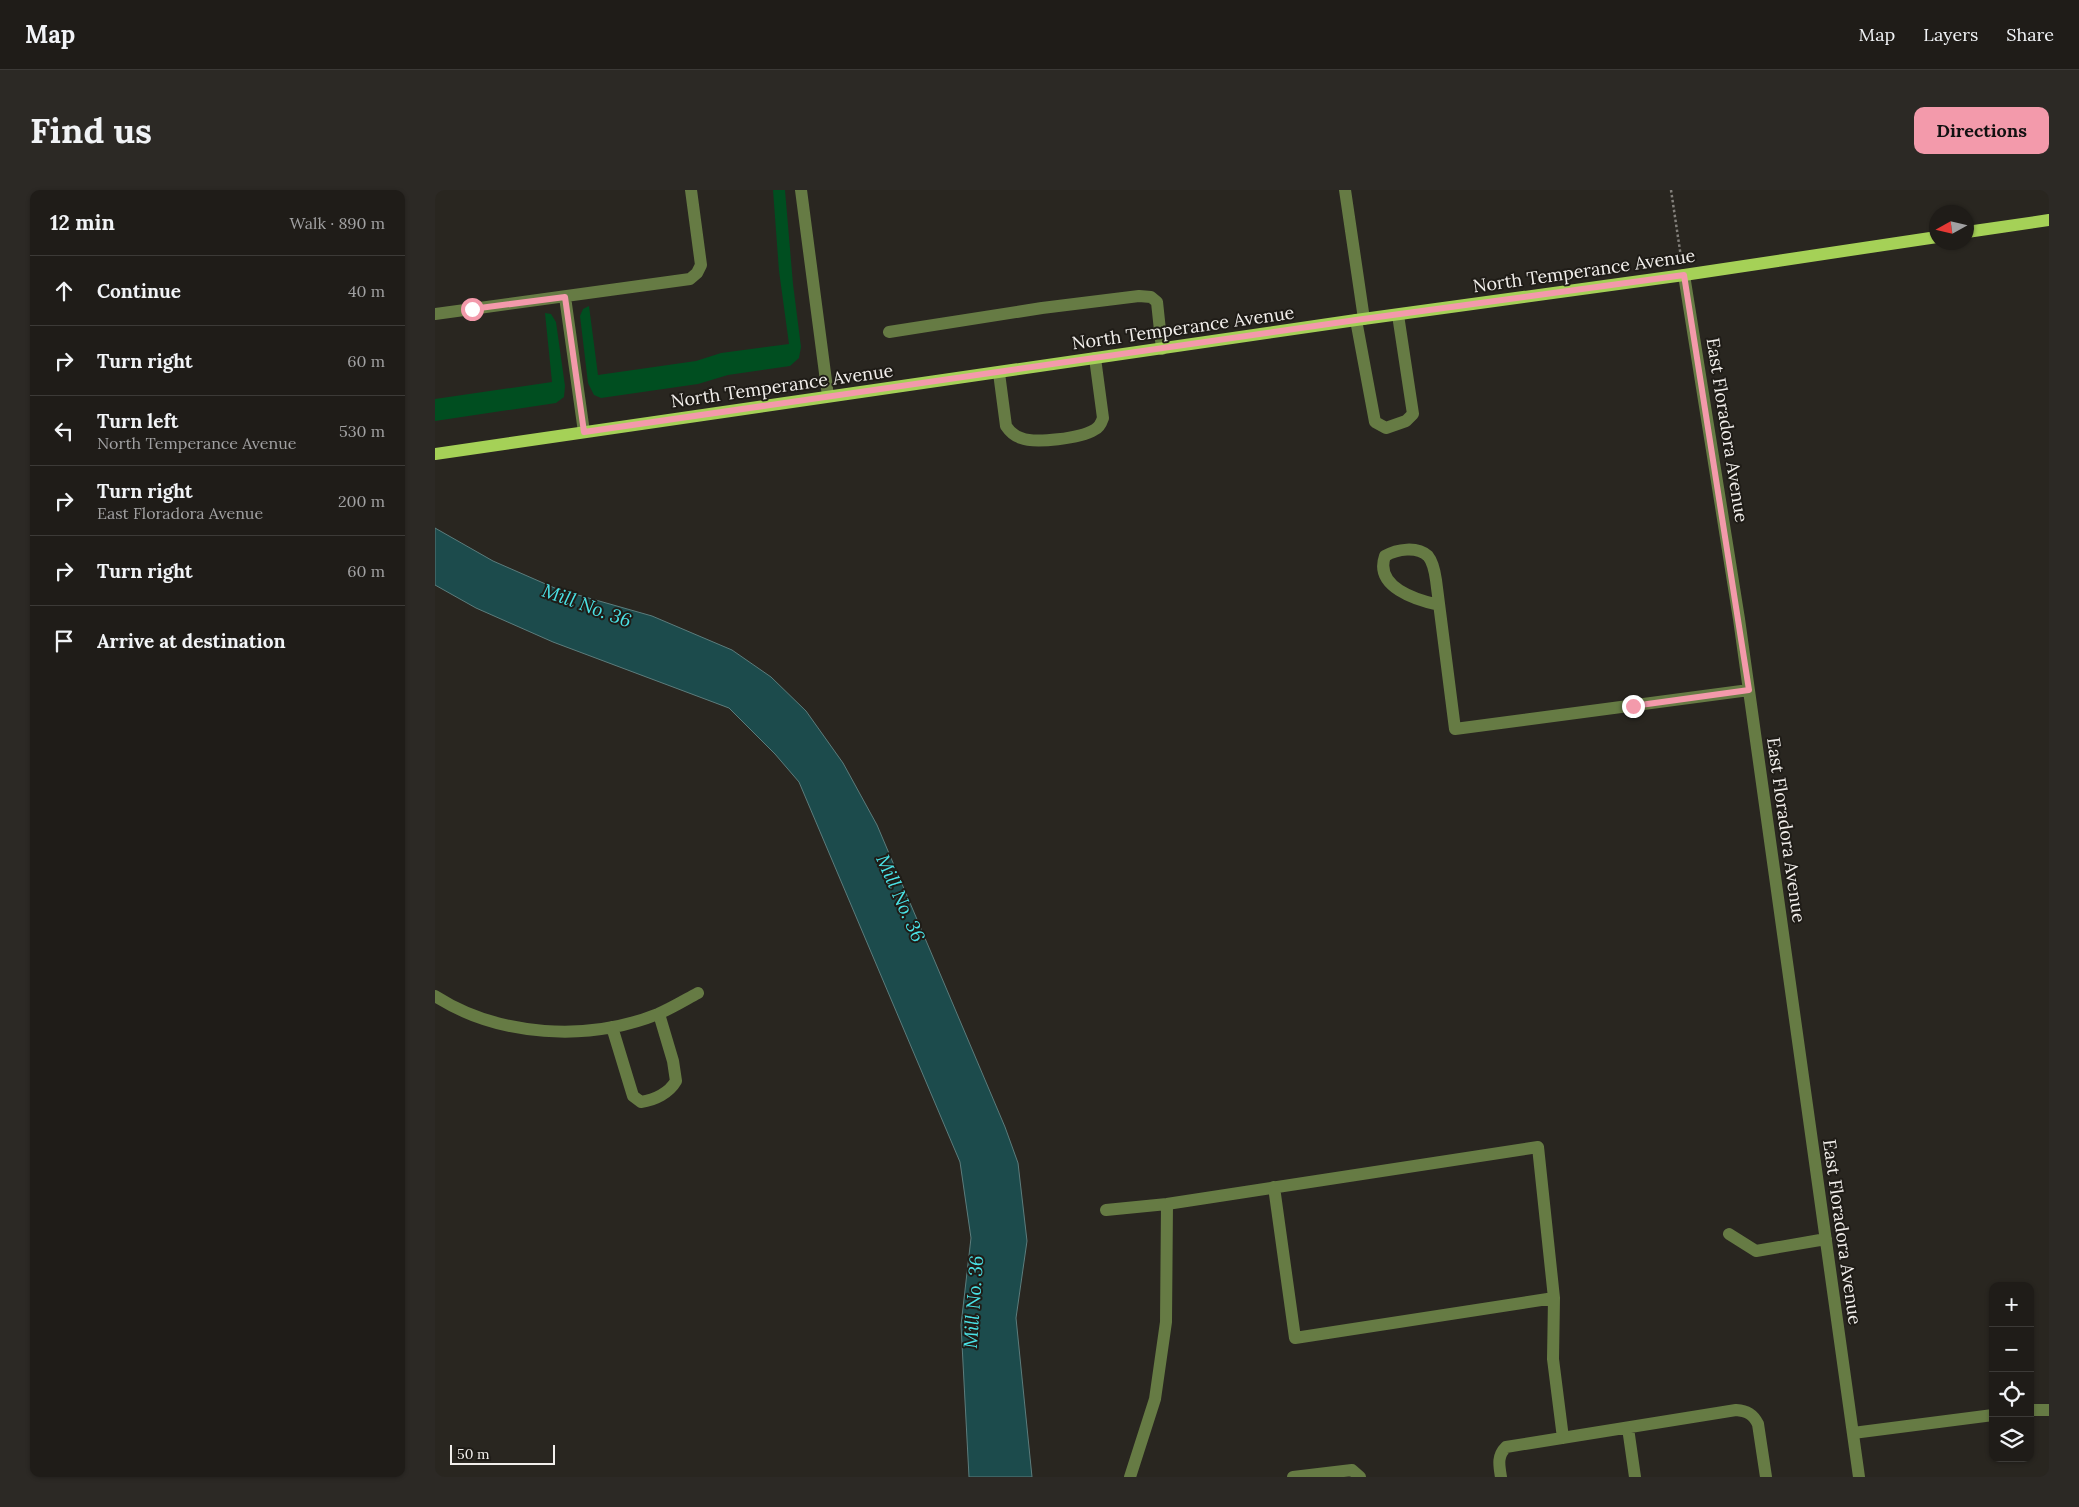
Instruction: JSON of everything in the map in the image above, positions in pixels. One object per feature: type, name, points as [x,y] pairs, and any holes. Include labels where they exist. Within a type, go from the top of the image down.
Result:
[{"type":"main road","points":[[1974,231],[2049,220]]},
{"type":"main road","name":"North Temperance Avenue","points":[[435,454],[1929,238]]},
{"type":"street","points":[[435,314],[680,282],[690,279],[697,274],[701,265],[701,252],[691,190]]},
{"type":"street","points":[[801,190],[828,396]]},
{"type":"street","points":[[1345,190],[1360,320],[1375,422],[1386,428],[1406,421],[1413,414],[1399,315]]},
{"type":"street","name":"East Floradora Avenue","points":[[1684,275],[1749,690],[1859,1477]]},
{"type":"street","points":[[889,332],[1139,296],[1151,297],[1157,302],[1162,349]]},
{"type":"street","points":[[565,297],[584,432]]},
{"type":"street","points":[[999,373],[1006,426],[1011,433],[1021,438],[1046,441],[1085,434],[1100,425],[1103,418],[1095,358]]},
{"type":"street","points":[[1439,605],[1421,601],[1389,582],[1383,569],[1385,556],[1400,550],[1411,549],[1422,552],[1429,557],[1436,580],[1455,730],[1749,690]]},
{"type":"street","points":[[435,996],[471,1016],[493,1022],[534,1030],[565,1031],[597,1030],[659,1014],[699,992]]},
{"type":"street","points":[[612,1027],[633,1096],[641,1102],[648,1101],[671,1089],[676,1081],[673,1061],[659,1014]]},
{"type":"street","points":[[1106,1210],[1167,1204],[1538,1147],[1554,1298],[1553,1358],[1563,1438]]},
{"type":"street","points":[[1274,1187],[1295,1338],[1554,1298]]},
{"type":"street","points":[[1130,1477],[1155,1399],[1166,1322],[1167,1204]]},
{"type":"street","points":[[1729,1234],[1756,1251],[1826,1239]]},
{"type":"street","points":[[2034,1410],[2049,1410]]},
{"type":"street","points":[[1501,1477],[1500,1453],[1506,1448],[1744,1411],[1754,1416],[1758,1424],[1766,1477]]},
{"type":"street","points":[[1853,1434],[1989,1416]]},
{"type":"street","points":[[1628,1428],[1635,1477]]},
{"type":"street","points":[[1293,1477],[1352,1470],[1361,1477]]},
{"type":"path","points":[[1671,190],[1684,275]]},
{"type":"green space","points":[[773,190],[785,190],[793,284],[801,347],[799,358],[790,366],[728,375],[698,384],[601,398],[594,395],[588,383],[580,316],[583,309],[589,306],[598,375],[696,361],[721,353],[789,344],[779,271]]},
{"type":"green space","points":[[545,313],[551,314],[556,322],[565,386],[564,397],[556,403],[435,421],[435,399],[552,382]]},
{"type":"water","name":"Mill No. 36","points":[[435,528],[493,561],[557,589],[652,616],[732,650],[771,677],[806,711],[843,763],[877,825],[1005,1127],[1018,1163],[1027,1241],[1016,1318],[1032,1477],[969,1477],[961,1325],[971,1238],[960,1162],[799,782],[775,754],[729,708],[553,642],[476,608],[435,585]]},
{"type":"route","points":[[472,309],[565,297],[584,432],[1356,320],[1684,275],[1749,690],[1633,706]]}]
